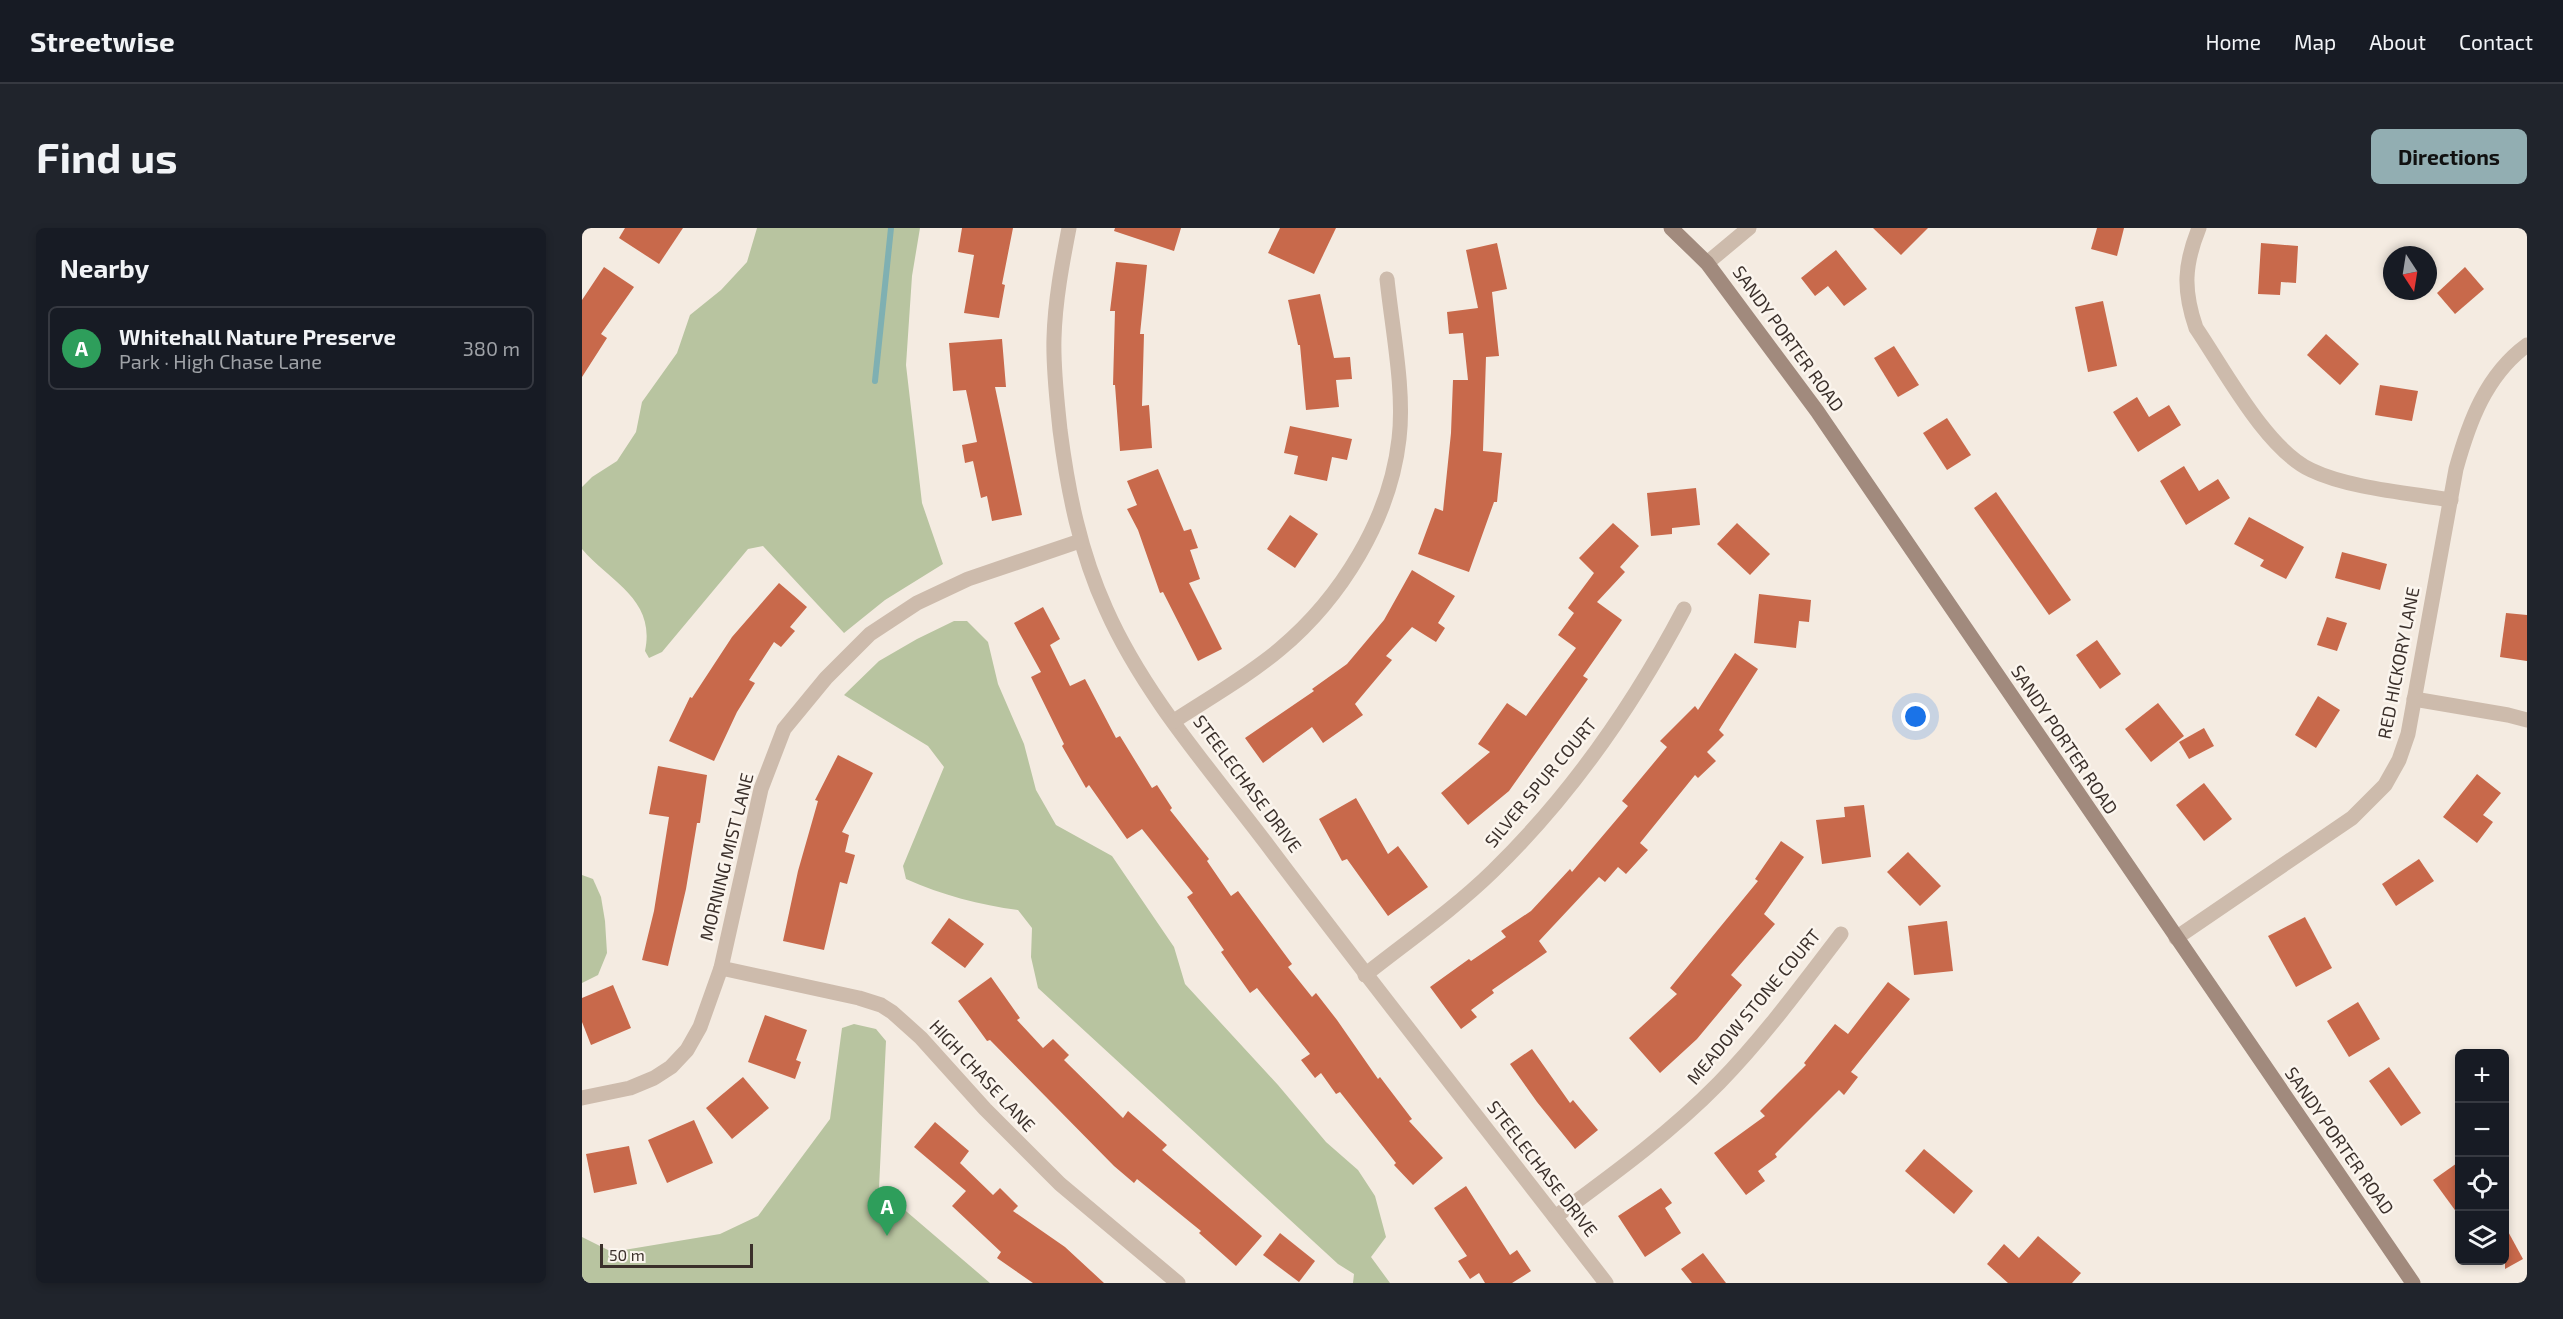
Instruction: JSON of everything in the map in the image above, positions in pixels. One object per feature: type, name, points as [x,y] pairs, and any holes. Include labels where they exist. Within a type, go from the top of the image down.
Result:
[{"type":"street","name":"STEELECHASE DRIVE","points":[[1069,228],[1061,267],[1054,336],[1054,381],[1066,478],[1080,541],[1106,610],[1137,667],[1174,721],[1365,975],[1606,1283]]},
{"type":"street","name":"SANDY PORTER ROAD","points":[[1671,228],[1707,263],[1817,411],[2413,1283]]},
{"type":"street","points":[[1707,263],[1749,228]]},
{"type":"street","points":[[2199,228],[2187,261],[2186,282],[2189,307],[2196,328],[2274,441],[2295,461],[2311,471],[2332,478],[2451,500]]},
{"type":"street","points":[[1174,721],[1280,650],[1323,608],[1358,555],[1387,497],[1399,438],[1399,388],[1387,279]]},
{"type":"street","name":"RED HICKORY LANE","points":[[2176,938],[2352,818],[2377,795],[2399,760],[2408,734],[2465,435],[2475,410],[2498,373],[2527,345]]},
{"type":"street","name":"MORNING MIST LANE","points":[[582,1098],[630,1088],[654,1078],[671,1067],[687,1050],[700,1027],[721,968],[761,789],[784,729],[826,678],[870,634],[917,603],[968,579],[1080,541]]},
{"type":"street","name":"SILVER SPUR COURT","points":[[1365,975],[1466,896],[1526,838],[1595,752],[1633,698],[1684,609]]},
{"type":"street","points":[[2414,699],[2508,714],[2527,720]]},
{"type":"street","name":"MEADOW STONE COURT","points":[[1555,1217],[1677,1124],[1720,1082],[1764,1032],[1841,934]]},
{"type":"street","name":"HIGH CHASE LANE","points":[[721,968],[858,998],[881,1005],[892,1012],[921,1038],[985,1109],[1060,1184],[1178,1283]]},
{"type":"green space","points":[[757,228],[920,228],[912,276],[906,365],[922,503],[943,564],[885,600],[844,633],[763,546],[748,549],[662,652],[649,658],[645,651],[647,633],[644,618],[637,605],[628,593],[582,549],[582,487],[592,477],[617,461],[636,432],[642,402],[677,353],[690,315],[721,290],[747,262]]},
{"type":"green space","points":[[954,621],[967,621],[988,642],[998,684],[1024,744],[1036,790],[1056,825],[1112,856],[1174,947],[1185,984],[1278,1085],[1326,1142],[1358,1170],[1375,1196],[1386,1237],[1371,1257],[1390,1283],[1353,1283],[1354,1274],[1338,1264],[1038,988],[1031,957],[1032,928],[1018,910],[961,899],[906,879],[903,866],[944,767],[928,746],[844,695],[879,661]]},
{"type":"green space","points":[[582,875],[593,879],[601,897],[607,953],[598,975],[582,983]]},
{"type":"green space","points":[[854,1024],[876,1029],[886,1041],[879,1188],[990,1283],[582,1283],[582,1237],[612,1252],[720,1234],[758,1216],[830,1119],[842,1028]]},
{"type":"building","points":[[625,228],[683,228],[659,264],[619,238]]},
{"type":"building","points":[[962,228],[1013,228],[1002,284],[1005,285],[999,318],[964,313],[974,255],[958,252]]},
{"type":"building","points":[[1115,228],[1181,228],[1174,251],[1114,231]]},
{"type":"building","points":[[1280,228],[1336,228],[1314,274],[1268,253]]},
{"type":"building","points":[[1873,228],[1928,228],[1901,255]]},
{"type":"building","points":[[2097,228],[2124,228],[2117,256],[2091,249]]},
{"type":"building","points":[[1497,243],[1507,289],[1492,292],[1499,356],[1486,357],[1483,451],[1502,453],[1497,502],[1494,502],[1469,572],[1418,554],[1435,508],[1443,511],[1451,433],[1453,380],[1468,380],[1463,333],[1449,334],[1447,312],[1478,308],[1466,250]]},
{"type":"building","points":[[2261,243],[2298,246],[2296,283],[2281,282],[2280,295],[2258,294]]},
{"type":"building","points":[[1836,250],[1867,289],[1844,306],[1828,286],[1815,296],[1801,278]]},
{"type":"building","points":[[1116,262],[1147,265],[1140,334],[1144,334],[1142,406],[1149,405],[1152,448],[1120,451],[1115,385],[1113,385],[1115,311],[1110,311]]},
{"type":"building","points":[[604,267],[634,287],[601,334],[607,338],[582,377],[582,300]]},
{"type":"building","points":[[2465,267],[2484,289],[2455,314],[2437,293]]},
{"type":"building","points":[[1320,294],[1334,358],[1350,357],[1352,379],[1336,380],[1339,407],[1306,410],[1300,345],[1298,345],[1288,300]]},
{"type":"building","points":[[2103,301],[2117,366],[2088,372],[2075,307]]},
{"type":"building","points":[[2326,334],[2359,364],[2340,385],[2307,355]]},
{"type":"building","points":[[1002,339],[1006,387],[995,387],[1022,515],[992,521],[987,496],[981,498],[973,461],[965,463],[962,445],[977,442],[966,390],[953,391],[949,343]]},
{"type":"building","points":[[1894,346],[1919,385],[1898,397],[1874,358]]},
{"type":"building","points":[[2380,385],[2418,391],[2412,421],[2375,415]]},
{"type":"building","points":[[2137,397],[2149,417],[2169,405],[2181,425],[2138,452],[2113,412]]},
{"type":"building","points":[[1947,418],[1971,455],[1947,470],[1923,433]]},
{"type":"building","points":[[1290,426],[1352,439],[1347,460],[1332,457],[1327,481],[1294,474],[1298,456],[1284,453]]},
{"type":"building","points":[[2184,466],[2199,491],[2218,479],[2230,498],[2186,525],[2160,481]]},
{"type":"building","points":[[1158,469],[1184,531],[1191,529],[1198,548],[1190,550],[1200,579],[1189,583],[1222,649],[1198,661],[1163,592],[1160,593],[1138,530],[1127,509],[1137,505],[1127,481]]},
{"type":"building","points":[[1696,488],[1700,525],[1672,528],[1672,534],[1651,536],[1647,493]]},
{"type":"building","points":[[1996,492],[2071,600],[2049,615],[1974,508]]},
{"type":"building","points":[[1290,515],[1318,534],[1295,568],[1267,549]]},
{"type":"building","points":[[2249,517],[2304,547],[2286,579],[2260,566],[2264,560],[2234,544]]},
{"type":"building","points":[[1613,523],[1639,546],[1620,567],[1625,572],[1597,602],[1622,620],[1583,676],[1588,679],[1509,791],[1468,825],[1441,793],[1490,752],[1478,744],[1507,703],[1526,716],[1576,648],[1558,635],[1574,613],[1568,608],[1594,573],[1579,558]]},
{"type":"building","points":[[1737,523],[1770,554],[1750,575],[1717,544]]},
{"type":"building","points":[[2342,552],[2387,564],[2380,590],[2335,578]]},
{"type":"building","points":[[1412,570],[1455,596],[1438,623],[1445,628],[1436,642],[1412,627],[1386,656],[1392,660],[1355,704],[1363,715],[1323,743],[1312,727],[1263,763],[1245,738],[1314,691],[1312,689],[1347,664],[1384,620]]},
{"type":"building","points":[[779,583],[807,607],[790,627],[795,631],[781,647],[774,642],[749,680],[755,683],[737,712],[714,761],[669,741],[690,697],[692,698],[732,637]]},
{"type":"building","points":[[1759,594],[1811,600],[1809,622],[1799,621],[1796,648],[1754,643]]},
{"type":"building","points":[[1043,607],[1060,639],[1050,645],[1070,686],[1085,679],[1116,738],[1120,736],[1152,788],[1157,785],[1172,808],[1170,810],[1209,859],[1207,861],[1231,896],[1238,891],[1292,964],[1288,967],[1312,997],[1316,993],[1378,1079],[1380,1077],[1412,1119],[1409,1121],[1443,1158],[1413,1185],[1394,1165],[1396,1163],[1340,1092],[1336,1094],[1321,1073],[1315,1078],[1301,1060],[1310,1054],[1257,988],[1250,993],[1221,952],[1224,950],[1187,897],[1193,893],[1142,829],[1127,839],[1089,785],[1086,788],[1062,746],[1064,744],[1031,677],[1041,672],[1014,623]]},
{"type":"building","points":[[2506,613],[2527,615],[2527,661],[2500,657]]},
{"type":"building","points":[[2327,617],[2347,623],[2337,651],[2317,645]]},
{"type":"building","points":[[2097,640],[2121,674],[2100,689],[2076,655]]},
{"type":"building","points":[[1735,653],[1758,669],[1719,730],[1724,735],[1707,752],[1716,761],[1698,778],[1695,775],[1640,843],[1648,850],[1626,874],[1618,867],[1605,882],[1599,877],[1539,941],[1547,952],[1492,990],[1494,993],[1471,1010],[1477,1017],[1461,1029],[1430,987],[1469,959],[1471,961],[1506,937],[1501,931],[1531,911],[1570,869],[1572,872],[1628,806],[1622,801],[1667,747],[1660,741],[1695,706],[1698,710]]},
{"type":"building","points":[[2318,696],[2340,710],[2316,748],[2295,735]]},
{"type":"building","points":[[2158,703],[2184,736],[2151,762],[2125,729]]},
{"type":"building","points":[[2204,728],[2214,746],[2189,759],[2179,742]]},
{"type":"building","points":[[838,755],[873,773],[842,832],[849,835],[845,852],[855,855],[847,884],[840,882],[824,950],[783,941],[798,871],[818,801],[815,800]]},
{"type":"building","points":[[658,766],[707,775],[700,823],[697,823],[686,889],[668,966],[642,960],[654,911],[669,817],[649,814]]},
{"type":"building","points":[[2477,774],[2501,793],[2483,815],[2493,822],[2477,843],[2443,817]]},
{"type":"building","points":[[2204,783],[2232,819],[2204,841],[2176,805]]},
{"type":"building","points":[[1356,798],[1388,854],[1398,846],[1428,887],[1388,916],[1347,859],[1342,861],[1319,819]]},
{"type":"building","points":[[1864,805],[1871,857],[1822,864],[1816,820],[1845,817],[1844,807]]},
{"type":"building","points":[[1781,841],[1804,857],[1764,914],[1775,924],[1731,975],[1742,985],[1697,1039],[1660,1073],[1629,1038],[1677,994],[1670,988],[1758,881],[1755,879]]},
{"type":"building","points":[[1908,852],[1941,886],[1920,906],[1887,872]]},
{"type":"building","points":[[2419,859],[2434,881],[2396,906],[2382,884]]},
{"type":"building","points":[[2305,917],[2332,968],[2296,987],[2268,936]]},
{"type":"building","points":[[949,918],[984,944],[965,968],[931,943]]},
{"type":"building","points":[[1947,921],[1953,971],[1914,975],[1908,926]]},
{"type":"building","points":[[991,977],[1020,1018],[1017,1020],[1043,1048],[1053,1039],[1069,1055],[1064,1060],[1123,1118],[1128,1111],[1167,1145],[1162,1150],[1262,1236],[1236,1266],[1199,1233],[1201,1231],[1137,1179],[1134,1183],[1114,1166],[990,1040],[987,1041],[958,1001]]},
{"type":"building","points":[[1888,982],[1910,999],[1851,1072],[1858,1077],[1844,1095],[1839,1090],[1775,1154],[1777,1157],[1758,1171],[1765,1181],[1746,1195],[1714,1153],[1765,1116],[1760,1111],[1806,1065],[1804,1063],[1835,1024],[1848,1034]]},
{"type":"building","points":[[613,985],[631,1028],[591,1045],[582,1022],[582,998]]},
{"type":"building","points":[[2358,1002],[2380,1039],[2349,1057],[2327,1021]]},
{"type":"building","points":[[765,1015],[807,1030],[796,1060],[801,1062],[795,1079],[748,1062]]},
{"type":"building","points":[[1532,1049],[1570,1103],[1573,1100],[1598,1130],[1575,1149],[1510,1064]]},
{"type":"building","points":[[2389,1067],[2421,1113],[2401,1126],[2369,1081]]},
{"type":"building","points":[[743,1077],[769,1108],[732,1139],[706,1108]]},
{"type":"building","points":[[694,1120],[713,1163],[667,1183],[648,1140]]},
{"type":"building","points":[[935,1122],[969,1151],[960,1163],[993,1195],[1000,1188],[1018,1206],[1013,1211],[1065,1247],[1104,1283],[1033,1283],[997,1258],[1001,1252],[952,1206],[966,1191],[914,1147]]},
{"type":"building","points":[[629,1146],[637,1184],[594,1193],[586,1154]]},
{"type":"building","points":[[1924,1149],[1973,1191],[1954,1214],[1905,1171]]},
{"type":"building","points":[[2455,1165],[2455,1210],[2433,1180]]},
{"type":"building","points":[[1466,1186],[1510,1255],[1517,1250],[1531,1271],[1512,1283],[1485,1283],[1479,1273],[1470,1279],[1458,1261],[1467,1256],[1434,1208]]},
{"type":"building","points":[[1661,1188],[1672,1203],[1665,1208],[1681,1233],[1645,1257],[1618,1216]]},
{"type":"building","points":[[1280,1233],[1315,1261],[1299,1282],[1263,1255]]},
{"type":"building","points":[[2509,1233],[2523,1259],[2505,1269],[2505,1265],[2509,1265]]},
{"type":"building","points":[[2038,1236],[2081,1273],[2072,1283],[2008,1283],[1987,1264],[2004,1244],[2019,1258]]},
{"type":"building","points":[[1703,1253],[1726,1283],[1692,1283],[1681,1269]]},
{"type":"waterway","points":[[875,381],[891,228]]},
{"type":"place","name":"Whitehall Nature Preserve","points":[[887,1236]]}]
